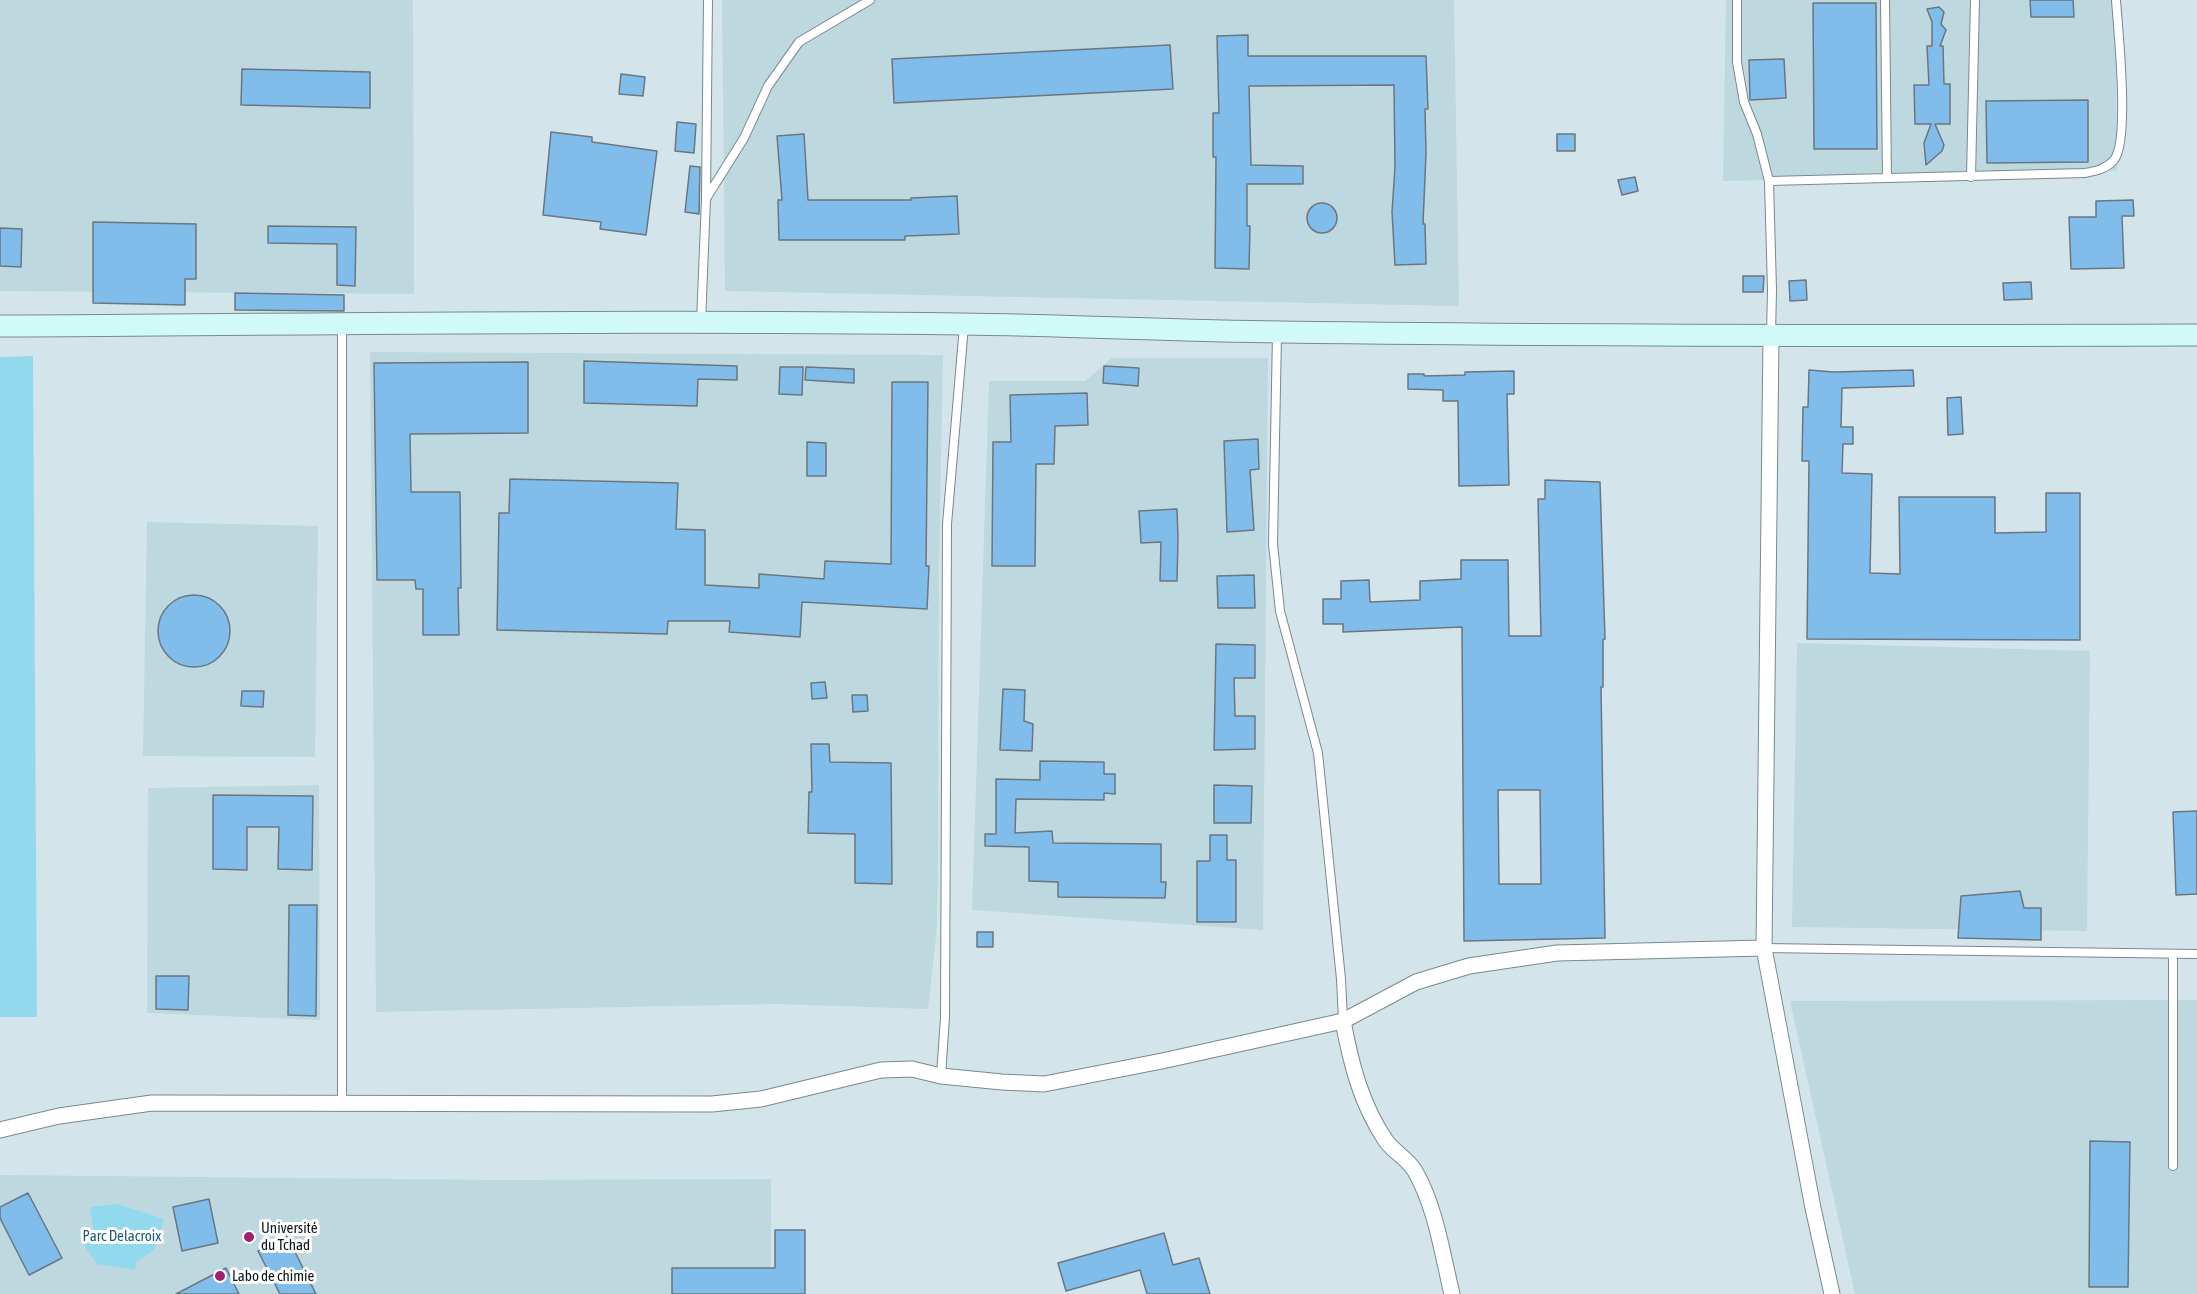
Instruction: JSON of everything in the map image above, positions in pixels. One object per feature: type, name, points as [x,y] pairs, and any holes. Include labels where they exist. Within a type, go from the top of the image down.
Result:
[{"type":"street","points":[[0,326],[486,322],[964,324],[1277,332],[1771,336],[2197,335]]},
{"type":"street","points":[[1771,336],[1764,948],[1832,1294]]},
{"type":"street","points":[[0,1130],[59,1116],[152,1103],[712,1104],[761,1099],[881,1070],[912,1069],[941,1076],[1044,1084],[1162,1061],[1343,1021],[1416,982],[1469,966],[1557,953],[1764,948]]},
{"type":"street","points":[[1343,1021],[1349,1056],[1368,1113],[1388,1143],[1413,1169],[1430,1203],[1452,1294]]},
{"type":"lane","points":[[701,324],[706,198],[708,0]]},
{"type":"lane","points":[[706,198],[744,138],[768,86],[799,42],[870,0]]},
{"type":"lane","points":[[1737,0],[1737,62],[1744,102],[1757,134],[1768,181],[1772,290],[1771,336]]},
{"type":"lane","points":[[1885,0],[1887,178]]},
{"type":"lane","points":[[1971,177],[1975,0]]},
{"type":"lane","points":[[1768,181],[2085,174],[2104,168],[2115,159],[2121,144],[2122,116],[2116,0]]},
{"type":"lane","points":[[342,324],[342,1104]]},
{"type":"lane","points":[[941,1076],[945,1017],[947,524],[964,324]]},
{"type":"lane","points":[[1277,332],[1273,544],[1281,611],[1318,753],[1341,979],[1343,1021]]},
{"type":"lane","points":[[1764,948],[2197,954]]},
{"type":"lane","points":[[2173,954],[2173,1166]]},
{"type":"shaded area","points":[[0,0],[413,0],[414,294],[0,291]]},
{"type":"shaded area","points":[[722,0],[1454,0],[1459,306],[725,291]]},
{"type":"shaded area","points":[[1726,0],[2115,0],[2117,171],[1723,181]]},
{"type":"shaded area","points":[[370,352],[943,355],[937,928],[928,1009],[777,1004],[376,1012]]},
{"type":"shaded area","points":[[1112,358],[1268,358],[1263,930],[972,910],[989,381],[1085,381]]},
{"type":"shaded area","points":[[147,522],[318,526],[315,757],[143,756]]},
{"type":"shaded area","points":[[1797,643],[2090,651],[2087,931],[1792,927]]},
{"type":"shaded area","points":[[319,785],[320,1020],[147,1013],[148,788]]},
{"type":"shaded area","points":[[2197,1000],[2197,1294],[1855,1294],[1790,1001]]},
{"type":"shaded area","name":"Université du Tchad","points":[[0,1175],[499,1180],[771,1179],[771,1294],[0,1294]]},
{"type":"green space","points":[[33,356],[37,1017],[0,1017],[0,357]]},
{"type":"green space","name":"Parc Delacroix","points":[[117,1204],[164,1219],[154,1250],[136,1262],[135,1270],[97,1264],[79,1238],[93,1228],[90,1207]]},
{"type":"building","points":[[2030,0],[2073,0],[2074,17],[2031,17]]},
{"type":"building","points":[[1813,3],[1876,3],[1877,149],[1814,149]]},
{"type":"building","points":[[1939,7],[1944,12],[1941,24],[1946,30],[1940,46],[1943,46],[1944,84],[1950,84],[1950,124],[1935,124],[1944,145],[1942,151],[1926,165],[1924,143],[1931,124],[1915,124],[1914,85],[1929,85],[1927,46],[1932,46],[1932,22],[1927,9]]},
{"type":"building","points":[[1248,35],[1248,56],[1426,56],[1428,109],[1425,109],[1423,224],[1425,224],[1426,264],[1395,265],[1392,212],[1395,167],[1394,85],[1249,86],[1251,165],[1303,166],[1303,184],[1247,184],[1247,226],[1250,226],[1249,269],[1215,268],[1216,157],[1213,157],[1213,113],[1219,113],[1217,36]]},
{"type":"building","points":[[1170,45],[1173,89],[894,103],[892,59]]},
{"type":"building","points":[[1784,59],[1786,98],[1750,100],[1749,60]]},
{"type":"building","points":[[242,69],[370,72],[370,108],[241,105]]},
{"type":"building","points":[[621,74],[645,77],[643,96],[619,94]]},
{"type":"building","points":[[2088,100],[2088,162],[1987,163],[1986,101]]},
{"type":"building","points":[[677,122],[696,124],[694,153],[675,151]]},
{"type":"building","points":[[551,132],[592,137],[592,142],[657,151],[646,235],[600,229],[601,222],[543,215]]},
{"type":"building","points":[[804,134],[808,200],[911,200],[911,198],[957,196],[959,234],[905,236],[905,240],[779,240],[778,200],[782,200],[777,136]]},
{"type":"building","points":[[1557,134],[1575,134],[1575,151],[1557,151]]},
{"type":"building","points":[[690,166],[700,167],[699,214],[685,212]]},
{"type":"building","points":[[1635,177],[1638,191],[1622,195],[1618,180]]},
{"type":"building","points":[[2133,200],[2134,216],[2122,216],[2124,268],[2071,269],[2069,217],[2096,217],[2096,201]]},
{"type":"building","points":[[1322,203],[1328,204],[1336,212],[1336,224],[1328,232],[1322,233],[1316,232],[1308,224],[1307,218],[1308,212],[1316,204]]},
{"type":"building","points":[[93,222],[196,224],[196,279],[185,279],[185,305],[93,303]]},
{"type":"building","points":[[268,226],[356,227],[355,286],[337,285],[337,244],[268,243]]},
{"type":"building","points":[[0,228],[22,229],[21,267],[0,266]]},
{"type":"building","points":[[1743,276],[1764,276],[1763,292],[1743,292]]},
{"type":"building","points":[[1806,280],[1807,300],[1790,301],[1789,281]]},
{"type":"building","points":[[2031,282],[2032,299],[2004,300],[2003,283]]},
{"type":"building","points":[[235,293],[344,295],[344,311],[235,310]]},
{"type":"building","points":[[584,361],[737,366],[737,380],[698,379],[697,406],[584,403]]},
{"type":"building","points":[[528,362],[528,433],[410,434],[411,492],[460,492],[459,635],[423,635],[423,589],[416,589],[415,580],[377,580],[374,363]]},
{"type":"building","points":[[1104,366],[1139,368],[1138,386],[1103,383]]},
{"type":"building","points":[[780,367],[803,367],[802,395],[779,394]]},
{"type":"building","points":[[806,367],[854,369],[854,383],[805,380]]},
{"type":"building","points":[[1809,370],[1833,372],[1913,370],[1914,386],[1842,388],[1841,427],[1853,427],[1853,444],[1843,444],[1842,473],[1872,474],[1870,573],[1900,574],[1899,497],[1995,497],[1995,533],[2046,532],[2046,493],[2080,493],[2080,640],[1807,639],[1809,461],[1802,461],[1803,407],[1808,407]]},
{"type":"building","points":[[1514,371],[1514,394],[1507,394],[1509,485],[1459,486],[1458,401],[1443,401],[1443,390],[1408,389],[1408,374],[1465,375],[1465,372]]},
{"type":"building","points":[[892,382],[928,382],[926,566],[929,566],[927,609],[802,602],[800,637],[729,632],[730,621],[668,621],[667,634],[497,630],[499,513],[509,513],[510,479],[678,483],[676,529],[705,530],[705,585],[759,588],[759,574],[824,579],[825,561],[891,564]]},
{"type":"building","points":[[1087,393],[1088,425],[1055,426],[1054,464],[1036,464],[1035,566],[992,566],[993,442],[1011,442],[1010,395]]},
{"type":"building","points":[[1961,397],[1963,434],[1948,435],[1947,398]]},
{"type":"building","points":[[1258,439],[1259,469],[1250,470],[1254,530],[1227,532],[1224,441]]},
{"type":"building","points":[[807,442],[826,443],[826,476],[807,476]]},
{"type":"building","points":[[1545,480],[1600,482],[1605,639],[1603,640],[1603,687],[1601,687],[1605,938],[1464,941],[1462,627],[1343,632],[1343,624],[1323,624],[1323,599],[1341,599],[1341,581],[1369,580],[1370,602],[1420,600],[1420,581],[1461,579],[1461,560],[1508,560],[1509,636],[1541,636],[1538,499],[1545,499]],"holes":[[[1498,790],[1540,790],[1541,884],[1499,884]]]},
{"type":"building","points":[[1177,509],[1177,581],[1160,581],[1161,542],[1141,543],[1139,511]]},
{"type":"building","points":[[1254,575],[1255,608],[1218,608],[1217,576]]},
{"type":"building","points":[[194,595],[214,601],[224,611],[230,631],[224,651],[214,661],[194,667],[174,661],[164,651],[158,631],[164,611],[174,601]]},
{"type":"building","points":[[1216,644],[1255,645],[1255,678],[1234,678],[1235,716],[1255,716],[1255,749],[1214,750]]},
{"type":"building","points":[[825,682],[827,698],[812,699],[811,683]]},
{"type":"building","points":[[1003,689],[1025,690],[1024,721],[1033,724],[1032,751],[1000,750]]},
{"type":"building","points":[[242,691],[264,691],[263,707],[241,706]]},
{"type":"building","points":[[852,695],[867,695],[868,711],[853,712]]},
{"type":"building","points":[[811,744],[829,744],[830,762],[891,763],[892,884],[855,883],[855,834],[808,833],[809,792],[812,792]]},
{"type":"building","points":[[1040,761],[1104,762],[1104,774],[1115,774],[1115,794],[1104,793],[1104,800],[1016,799],[1015,833],[1052,831],[1053,843],[1161,844],[1161,882],[1166,882],[1165,898],[1058,897],[1058,882],[1029,881],[1029,847],[985,846],[985,834],[996,834],[996,779],[1040,780]]},
{"type":"building","points":[[1214,785],[1252,786],[1251,823],[1214,823]]},
{"type":"building","points":[[213,795],[313,796],[312,870],[278,869],[279,827],[247,827],[247,870],[213,869]]},
{"type":"building","points":[[2197,811],[2197,894],[2176,895],[2173,812]]},
{"type":"building","points":[[1210,835],[1227,835],[1227,860],[1236,860],[1236,922],[1197,922],[1197,861],[1210,861]]},
{"type":"building","points":[[2020,891],[2024,908],[2041,908],[2041,940],[1958,938],[1961,896]]},
{"type":"building","points":[[289,905],[317,905],[316,1016],[288,1015]]},
{"type":"building","points":[[977,932],[993,932],[993,947],[977,947]]},
{"type":"building","points":[[156,976],[189,976],[188,1010],[156,1009]]},
{"type":"building","points":[[2090,1141],[2130,1142],[2128,1287],[2089,1287]]},
{"type":"building","points":[[28,1193],[62,1258],[29,1275],[0,1218],[0,1207]]},
{"type":"building","points":[[209,1199],[218,1243],[182,1251],[173,1207]]},
{"type":"building","points":[[775,1230],[805,1230],[805,1294],[672,1294],[672,1268],[775,1268]]},
{"type":"building","points":[[1164,1233],[1173,1265],[1199,1258],[1210,1294],[1147,1294],[1140,1270],[1066,1291],[1058,1263]]},
{"type":"building","points":[[287,1236],[316,1294],[280,1294],[258,1251]]},
{"type":"building","name":"Labo de chimie","points":[[226,1268],[239,1294],[176,1294]]},
{"type":"place","name":"Université du Tchad","points":[[249,1237]]},
{"type":"place","name":"Labo de chimie","points":[[220,1276]]}]
